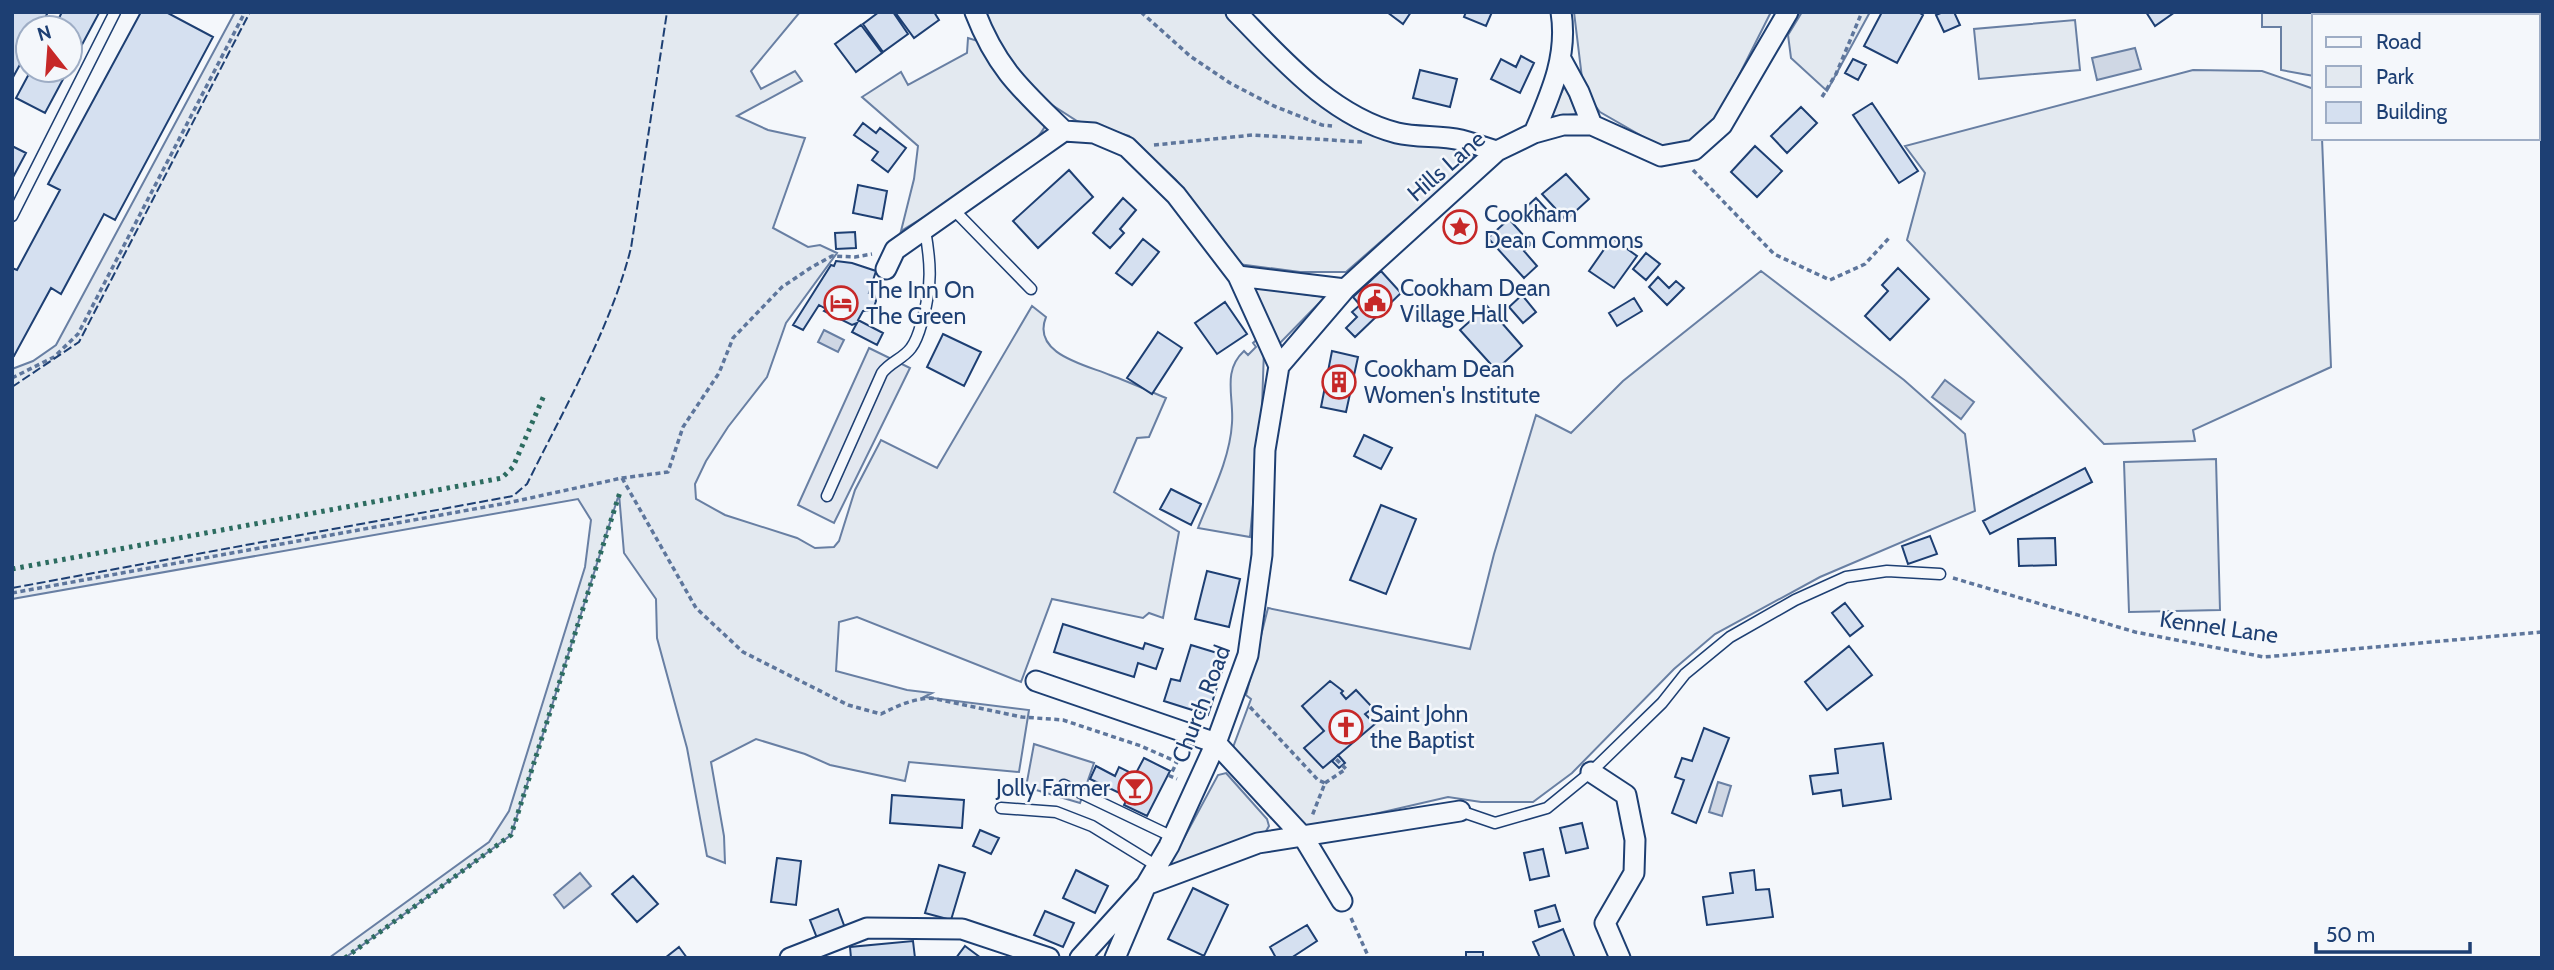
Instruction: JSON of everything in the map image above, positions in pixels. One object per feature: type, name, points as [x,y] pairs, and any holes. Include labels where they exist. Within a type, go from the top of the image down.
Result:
[{"type":"street","points":[[975,12],[995,55],[1013,81],[1064,131]]},
{"type":"street","points":[[1236,12],[1300,75],[1327,98],[1357,117],[1397,133],[1460,140],[1497,151]]},
{"type":"street","points":[[1534,133],[1556,82],[1561,59],[1561,12]]},
{"type":"street","points":[[1677,153],[1694,150],[1722,125],[1787,12]]},
{"type":"street","points":[[1561,59],[1579,92],[1592,125]]},
{"type":"street","name":"Hills Lane","points":[[1279,366],[1345,289],[1497,151],[1534,133],[1563,125],[1592,125],[1661,156],[1677,153]]},
{"type":"street","points":[[886,269],[895,250],[1064,131],[1094,133],[1127,148],[1177,195],[1238,276],[1279,366]]},
{"type":"street","points":[[1238,276],[1345,289]]},
{"type":"street","name":"Church Road","points":[[1115,958],[1146,885],[1173,837],[1216,743],[1248,655],[1262,555],[1265,450],[1279,366]]},
{"type":"street","points":[[1036,681],[1216,743],[1304,838],[1342,901]]},
{"type":"street","points":[[1591,772],[1626,795],[1634,840],[1634,873],[1605,923],[1620,958]]},
{"type":"street","points":[[1080,958],[1146,885],[1258,843],[1304,838],[1460,811]]},
{"type":"street","points":[[790,958],[867,928],[962,929],[1049,958]]},
{"type":"lane","points":[[12,216],[115,12]]},
{"type":"lane","points":[[953,209],[1031,289]]},
{"type":"lane","points":[[827,496],[882,373],[889,364],[908,352],[918,335],[930,293],[931,271],[925,230]]},
{"type":"lane","points":[[1460,811],[1495,823],[1547,808],[1591,772],[1662,703],[1685,674],[1730,637],[1795,600],[1846,577],[1886,571],[1940,574]]},
{"type":"lane","points":[[1064,785],[1173,837]]},
{"type":"lane","points":[[1001,808],[1056,812],[1092,826],[1157,866]]},
{"type":"path","points":[[12,377],[54,357],[78,334],[245,12]]},
{"type":"path","points":[[1141,12],[1190,57],[1230,83],[1274,106],[1322,125],[1334,126]]},
{"type":"path","points":[[1822,97],[1836,74],[1862,12]]},
{"type":"path","points":[[1127,148],[1253,135],[1375,143]]},
{"type":"path","points":[[1677,153],[1774,254],[1830,280],[1865,264],[1889,238]]},
{"type":"path","points":[[12,593],[507,503],[622,478],[668,472],[683,427],[719,373],[733,338],[782,287],[832,256],[855,257],[895,250]]},
{"type":"path","points":[[622,478],[696,608],[743,652],[848,705],[881,715],[900,705],[931,698],[1022,717],[1063,720],[1141,746],[1177,762],[1170,776],[1196,787]]},
{"type":"path","name":"Kennel Lane","points":[[1940,574],[2135,632],[2264,657],[2542,632]]},
{"type":"path","points":[[1235,691],[1318,780],[1325,783]]},
{"type":"path","points":[[1304,838],[1325,783],[1346,769],[1335,758]]},
{"type":"path","points":[[1342,901],[1368,958]]},
{"type":"green space","points":[[235,12],[800,12],[751,71],[761,89],[795,71],[802,81],[737,116],[768,130],[805,138],[773,228],[808,247],[820,245],[837,253],[786,323],[767,377],[728,427],[706,461],[695,484],[696,499],[725,515],[797,538],[815,548],[834,547],[839,541],[855,490],[881,440],[937,468],[1032,306],[1046,317],[1043,330],[1046,340],[1063,356],[1166,398],[1149,437],[1137,438],[1114,492],[1179,532],[1163,618],[1149,613],[1143,618],[1052,599],[1021,682],[857,617],[839,622],[836,671],[907,690],[932,693],[924,697],[1029,710],[1019,772],[909,762],[905,781],[830,765],[756,739],[711,762],[724,836],[725,863],[707,856],[687,748],[657,638],[656,599],[624,553],[619,494],[511,835],[345,958],[329,958],[489,842],[509,811],[585,567],[591,520],[578,499],[12,599],[12,369],[33,361],[56,345]]},
{"type":"green space","points":[[985,12],[1227,12],[1320,100],[1466,148],[1473,153],[1473,161],[1346,272],[1300,272],[1238,264],[1176,180],[1129,136],[1077,121],[1049,103],[1008,62]]},
{"type":"green space","points":[[1574,12],[1771,12],[1718,117],[1700,136],[1684,143],[1661,147],[1600,112],[1590,99],[1582,78]]},
{"type":"green space","points":[[1802,12],[1870,12],[1827,91],[1791,58],[1788,35]]},
{"type":"green space","points":[[2262,12],[2524,12],[2312,14],[2312,76],[2281,70],[2281,27],[2262,27]]},
{"type":"green space","points":[[2075,20],[2080,70],[1979,79],[1974,29]]},
{"type":"green space","points":[[968,38],[978,41],[1045,126],[1022,152],[1002,167],[901,231],[914,179],[918,146],[862,97],[901,72],[908,85],[967,53]]},
{"type":"green space","points":[[2193,70],[2262,71],[2312,88],[2312,140],[2322,140],[2331,367],[2193,430],[2195,441],[2104,444],[1907,240],[1925,173],[1905,146]]},
{"type":"green space","points":[[1565,85],[1577,114],[1550,117]]},
{"type":"green space","points":[[1761,271],[1904,380],[1965,434],[1975,511],[1820,577],[1715,634],[1674,669],[1572,773],[1533,802],[1481,802],[1448,797],[1318,827],[1297,824],[1232,750],[1251,699],[1246,695],[1268,608],[1470,649],[1494,554],[1536,415],[1571,433],[1623,381]]},
{"type":"green space","points":[[1251,287],[1325,297],[1279,344]]},
{"type":"green space","points":[[1262,335],[1262,407],[1250,537],[1198,528],[1228,450],[1232,423],[1233,367],[1244,351],[1248,355],[1256,347],[1253,343]]},
{"type":"green space","points":[[2216,459],[2220,610],[2129,612],[2124,462]]},
{"type":"green space","points":[[1226,773],[1267,819],[1269,826],[1265,833],[1175,869],[1170,864],[1218,775]]},
{"type":"shaded area","points":[[2135,48],[2141,69],[2097,80],[2092,58]]},
{"type":"shaded area","points":[[824,330],[844,340],[838,352],[818,342]]},
{"type":"shaded area","points":[[869,348],[910,368],[834,523],[798,505]]},
{"type":"shaded area","points":[[1945,380],[1974,402],[1961,419],[1932,397]]},
{"type":"shaded area","points":[[1034,744],[1094,763],[1080,803],[1026,787]]},
{"type":"shaded area","points":[[1718,782],[1731,786],[1722,816],[1709,812]]},
{"type":"shaded area","points":[[580,873],[591,886],[564,908],[554,895]]},
{"type":"building","points":[[12,12],[48,12],[14,14],[12,79]]},
{"type":"building","points":[[141,12],[166,12],[213,37],[115,220],[104,214],[61,294],[51,288],[14,356],[12,268],[17,270],[60,190],[48,184]]},
{"type":"building","points":[[879,12],[893,12],[908,34],[883,52],[863,24]]},
{"type":"building","points":[[895,12],[934,12],[939,20],[914,38]]},
{"type":"building","points":[[1387,12],[1411,12],[1403,24]]},
{"type":"building","points":[[1466,12],[1492,12],[1486,26],[1464,17]]},
{"type":"building","points":[[1882,12],[1918,12],[1923,15],[1897,63],[1864,46]]},
{"type":"building","points":[[1954,12],[1960,25],[1944,32],[1936,15]]},
{"type":"building","points":[[2146,12],[2175,12],[2155,26]]},
{"type":"building","points":[[99,13],[84,41],[84,14],[61,14]]},
{"type":"building","points":[[861,25],[882,53],[856,72],[835,44]]},
{"type":"building","points":[[1521,56],[1534,63],[1520,93],[1491,79],[1501,59],[1516,67]]},
{"type":"building","points":[[1853,59],[1866,65],[1858,80],[1845,73]]},
{"type":"building","points":[[1420,70],[1457,79],[1450,107],[1413,98]]},
{"type":"building","points":[[24,84],[61,84],[45,113],[16,98]]},
{"type":"building","points":[[1872,103],[1918,171],[1899,183],[1853,115]]},
{"type":"building","points":[[1801,107],[1817,123],[1787,153],[1771,136]]},
{"type":"building","points":[[863,123],[876,133],[880,128],[906,148],[888,172],[872,160],[878,152],[854,135]]},
{"type":"building","points":[[12,146],[26,153],[12,179]]},
{"type":"building","points":[[1755,146],[1782,171],[1757,197],[1731,172]]},
{"type":"building","points":[[1069,170],[1093,197],[1038,248],[1013,221]]},
{"type":"building","points":[[1566,174],[1589,199],[1566,220],[1542,194]]},
{"type":"building","points":[[858,185],[887,191],[882,219],[853,213]]},
{"type":"building","points":[[1123,198],[1136,210],[1120,229],[1124,233],[1110,248],[1093,233]]},
{"type":"building","points":[[1536,198],[1548,211],[1536,222],[1524,209]]},
{"type":"building","points":[[1509,219],[1531,244],[1524,251],[1537,266],[1524,278],[1488,238]]},
{"type":"building","points":[[855,232],[856,248],[836,249],[835,233]]},
{"type":"building","points":[[1612,238],[1637,256],[1614,288],[1589,271]]},
{"type":"building","points":[[1143,239],[1159,252],[1132,285],[1116,273]]},
{"type":"building","points":[[1646,253],[1660,264],[1646,280],[1633,269]]},
{"type":"building","name":"The Inn On The Green","points":[[836,261],[876,271],[869,293],[874,294],[876,301],[873,310],[863,311],[858,320],[883,333],[877,345],[852,332],[857,323],[852,325],[824,311],[826,309],[819,305],[803,330],[793,325]]},
{"type":"building","points":[[1898,268],[1929,299],[1890,340],[1865,316],[1888,291],[1882,285]]},
{"type":"building","name":"Cookham Dean Village Hall","points":[[1381,271],[1401,293],[1355,337],[1346,328],[1357,317],[1352,312],[1360,305],[1353,297]]},
{"type":"building","points":[[1658,277],[1669,288],[1676,281],[1684,288],[1667,305],[1649,287]]},
{"type":"building","points":[[1522,295],[1536,312],[1523,323],[1509,307]]},
{"type":"building","points":[[1634,298],[1642,311],[1617,326],[1609,313]]},
{"type":"building","points":[[1225,302],[1247,334],[1217,354],[1195,323]]},
{"type":"building","points":[[1487,306],[1522,346],[1496,370],[1460,330]]},
{"type":"building","points":[[1158,332],[1182,348],[1152,394],[1127,378]]},
{"type":"building","points":[[943,334],[981,352],[964,386],[927,367]]},
{"type":"building","name":"Cookham Dean Women's Institute","points":[[1332,351],[1358,357],[1346,412],[1321,407]]},
{"type":"building","points":[[1364,435],[1392,448],[1381,469],[1354,456]]},
{"type":"building","points":[[2085,468],[2092,482],[1990,534],[1983,521]]},
{"type":"building","points":[[1171,489],[1201,504],[1191,525],[1160,509]]},
{"type":"building","points":[[1381,505],[1416,519],[1386,594],[1350,580]]},
{"type":"building","points":[[1930,536],[1937,554],[1908,564],[1902,546]]},
{"type":"building","points":[[2055,538],[2056,565],[2019,566],[2018,539]]},
{"type":"building","points":[[1207,571],[1240,579],[1229,627],[1195,619]]},
{"type":"building","points":[[1845,603],[1863,626],[1850,636],[1832,613]]},
{"type":"building","points":[[1063,624],[1143,649],[1145,643],[1163,649],[1156,669],[1138,663],[1134,677],[1054,652]]},
{"type":"building","points":[[1191,645],[1227,656],[1208,715],[1164,701],[1171,679],[1180,681]]},
{"type":"building","points":[[1849,646],[1872,675],[1827,710],[1805,682]]},
{"type":"building","name":"Saint John the Baptist","points":[[1330,681],[1343,691],[1341,693],[1346,699],[1356,690],[1373,708],[1365,714],[1375,724],[1323,768],[1304,748],[1324,731],[1302,706]]},
{"type":"building","points":[[1704,728],[1729,738],[1696,823],[1672,813],[1684,780],[1675,777],[1682,758],[1692,761]]},
{"type":"building","points":[[1883,743],[1891,799],[1843,806],[1841,790],[1813,794],[1810,776],[1838,773],[1835,749]]},
{"type":"building","points":[[1338,755],[1345,763],[1339,768],[1332,761]]},
{"type":"building","name":"Jolly Farmer","points":[[1144,758],[1170,771],[1147,816],[1124,805],[1128,797],[1090,779],[1096,766],[1115,776],[1119,767],[1135,775]]},
{"type":"building","points":[[892,795],[964,800],[962,828],[890,823]]},
{"type":"building","points":[[1582,823],[1588,848],[1566,853],[1560,828]]},
{"type":"building","points":[[980,830],[999,838],[991,854],[973,846]]},
{"type":"building","points":[[1543,849],[1549,876],[1530,880],[1524,853]]},
{"type":"building","points":[[777,858],[801,861],[796,905],[771,902]]},
{"type":"building","points":[[939,865],[965,873],[951,920],[925,913]]},
{"type":"building","points":[[1076,870],[1108,886],[1095,913],[1063,898]]},
{"type":"building","points":[[1754,870],[1756,890],[1769,889],[1773,917],[1707,925],[1703,897],[1733,893],[1730,873]]},
{"type":"building","points":[[633,876],[658,904],[637,922],[612,894]]},
{"type":"building","points":[[1193,888],[1228,905],[1204,956],[1168,939]]},
{"type":"building","points":[[1555,905],[1560,921],[1539,927],[1535,911]]},
{"type":"building","points":[[838,909],[845,928],[817,938],[810,920]]},
{"type":"building","points":[[1045,911],[1074,923],[1063,947],[1034,935]]},
{"type":"building","points":[[1307,925],[1317,941],[1291,958],[1276,958],[1270,947]]},
{"type":"building","points":[[1563,929],[1575,958],[1540,958],[1533,942]]},
{"type":"building","points":[[913,941],[915,958],[851,958],[850,947]]},
{"type":"building","points":[[965,946],[981,958],[956,958]]},
{"type":"building","points":[[679,947],[687,958],[665,958]]},
{"type":"building","points":[[1466,952],[1483,952],[1483,958],[1466,958]]},
{"type":"hedge","points":[[12,569],[502,478],[513,467],[545,393]]},
{"type":"hedge","points":[[345,958],[511,835],[620,492]]},
{"type":"fence","points":[[12,387],[79,342],[250,12]]},
{"type":"fence","points":[[12,588],[513,496],[527,484],[599,338],[631,248],[667,12]]},
{"type":"place","name":"Cookham Dean Commons","points":[[1460,227]]},
{"type":"place","name":"Cookham Dean Village Hall","points":[[1375,301]]},
{"type":"place","name":"The Inn On The Green","points":[[841,303]]},
{"type":"place","name":"Cookham Dean Women's Institute","points":[[1339,382]]},
{"type":"place","name":"Saint John the Baptist","points":[[1346,727]]},
{"type":"place","name":"Jolly Farmer","points":[[1135,788]]}]
